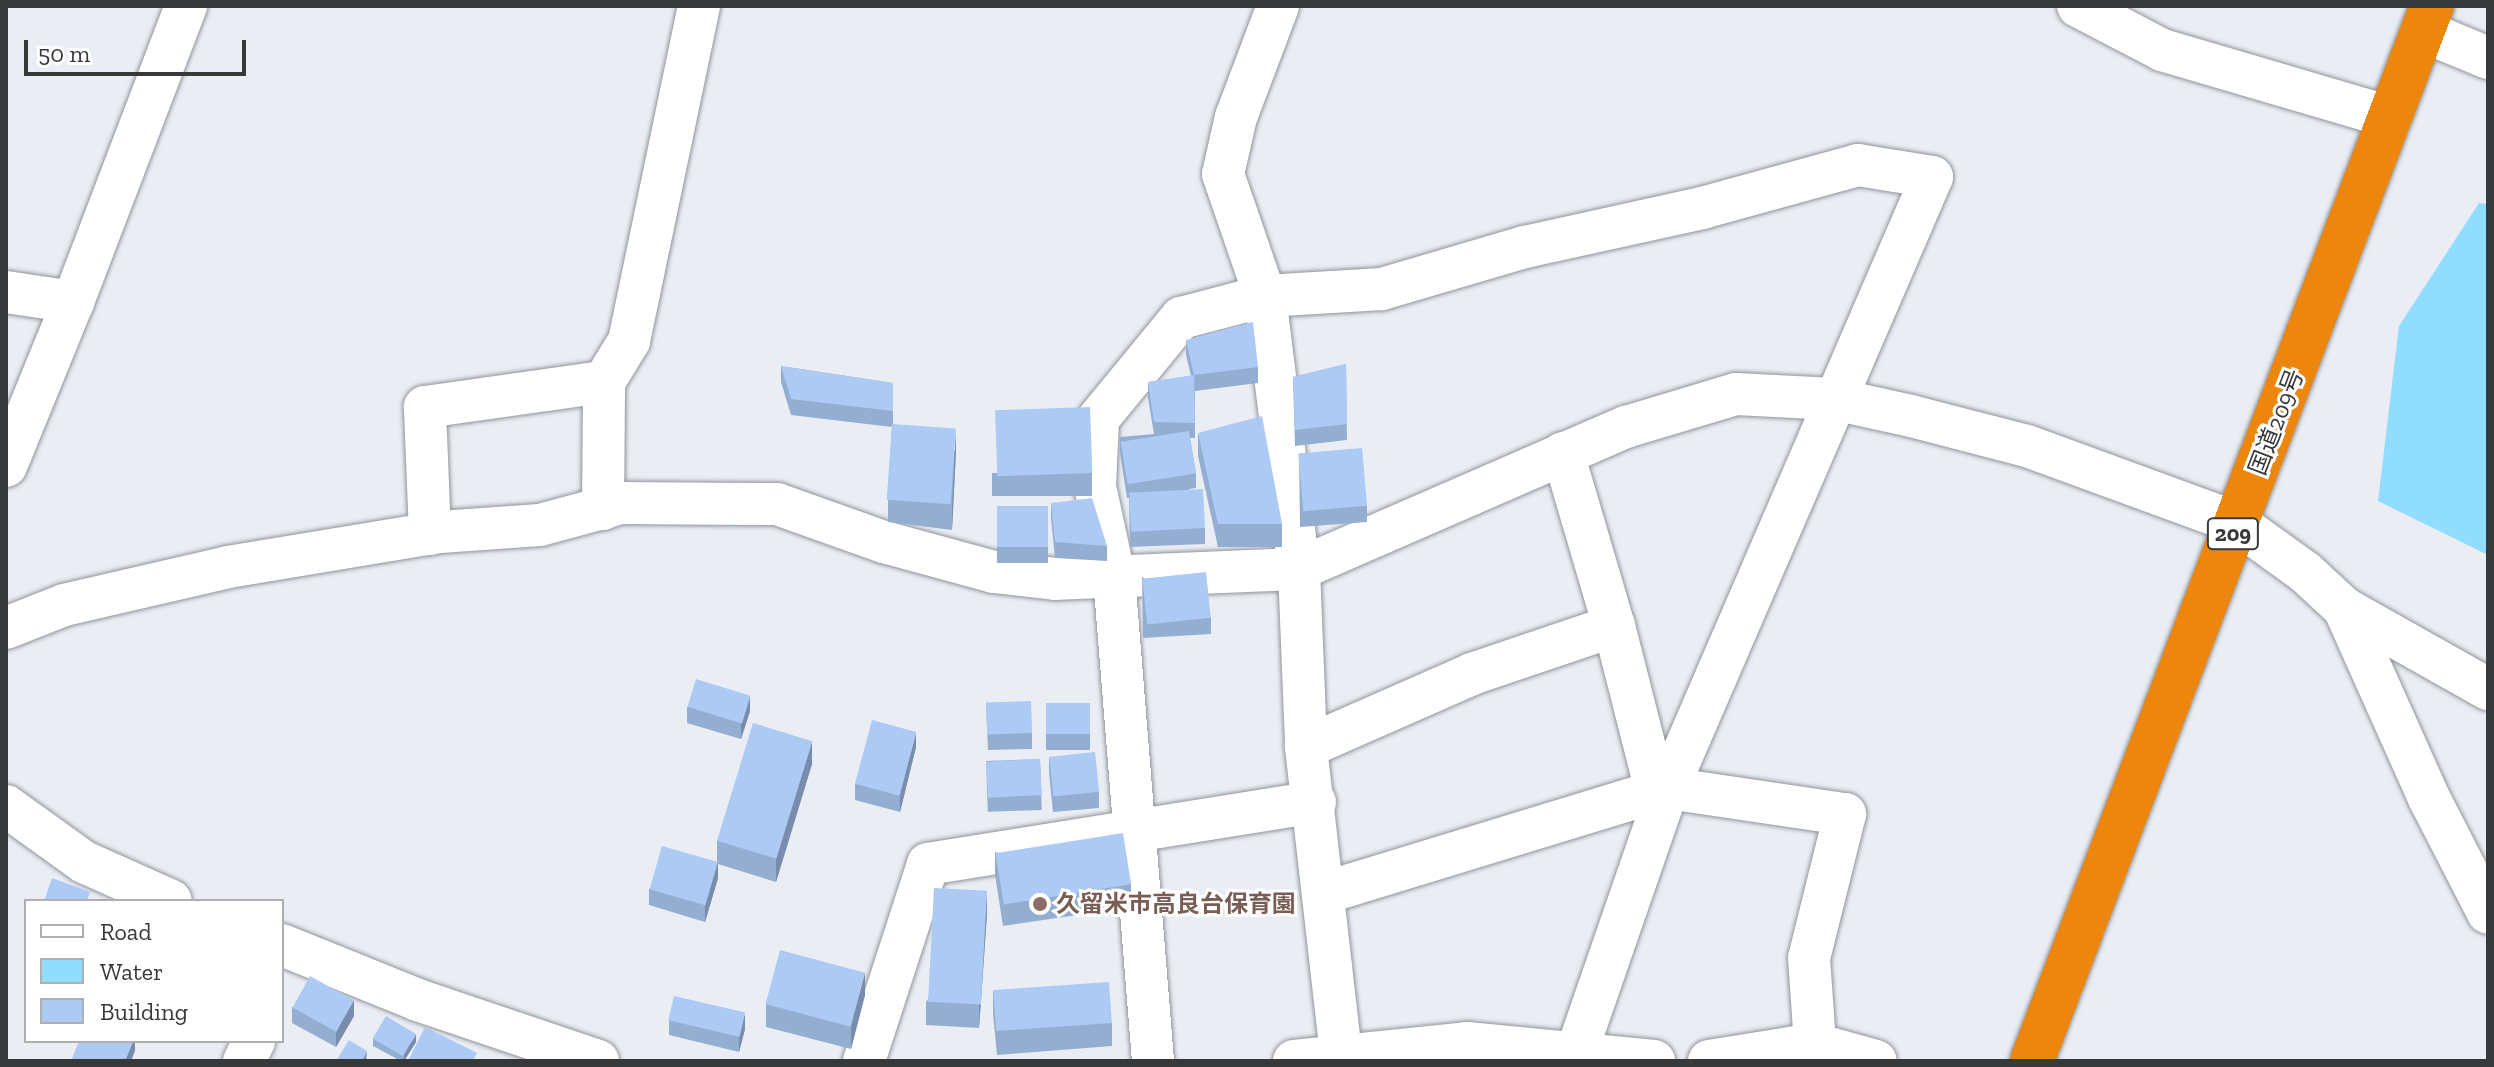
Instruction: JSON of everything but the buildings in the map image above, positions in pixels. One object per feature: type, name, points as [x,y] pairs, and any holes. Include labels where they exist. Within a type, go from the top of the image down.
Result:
[{"type":"highway","name":"国道209号","points":[[2032,1061],[2428,18]]},
{"type":"street","points":[[6,466],[73,302],[186,6]]},
{"type":"street","points":[[603,509],[604,382],[629,341],[699,6]]},
{"type":"street","points":[[1278,6],[1236,117],[1223,174],[1265,296],[1299,569],[1306,747],[1315,802],[1341,1054]]},
{"type":"street","points":[[2078,6],[2162,50],[2390,117]]},
{"type":"street","points":[[2428,18],[2485,50]]},
{"type":"street","points":[[1153,1061],[1114,575],[1095,486],[1098,419],[1181,318],[1265,296],[1382,289],[1525,247],[1702,208],[1858,165],[1932,177],[1662,790],[1576,1054]]},
{"type":"street","points":[[6,292],[73,302]]},
{"type":"street","points":[[430,534],[425,407],[604,382]]},
{"type":"street","points":[[6,628],[64,605],[135,587],[430,534],[540,525],[621,503],[777,504],[884,542],[994,572],[1056,579],[1299,569],[1626,427],[1736,394],[1834,399],[2027,446],[2237,523],[2305,572],[2344,608],[2488,689]]},
{"type":"street","points":[[1563,453],[1662,790]]},
{"type":"street","points":[[2344,608],[2429,798],[2488,913]]},
{"type":"street","points":[[1306,747],[1472,674],[1614,626]]},
{"type":"street","points":[[1324,893],[1662,790],[1845,814],[1809,958],[1815,1044]]},
{"type":"street","points":[[864,1061],[928,864],[1315,802]]},
{"type":"street","points":[[6,806],[84,862],[167,899]]},
{"type":"street","points":[[287,960],[418,1000],[598,1061]]},
{"type":"street","points":[[244,1061],[253,1043]]},
{"type":"street","points":[[1294,1061],[1467,1043],[1654,1061]]},
{"type":"street","points":[[1709,1061],[1815,1044],[1876,1061]]},
{"type":"water","points":[[2479,203],[2488,204],[2488,555],[2378,501],[2399,326]]},
{"type":"place","name":"久留米市高良台保育園","points":[[1040,904]]}]
